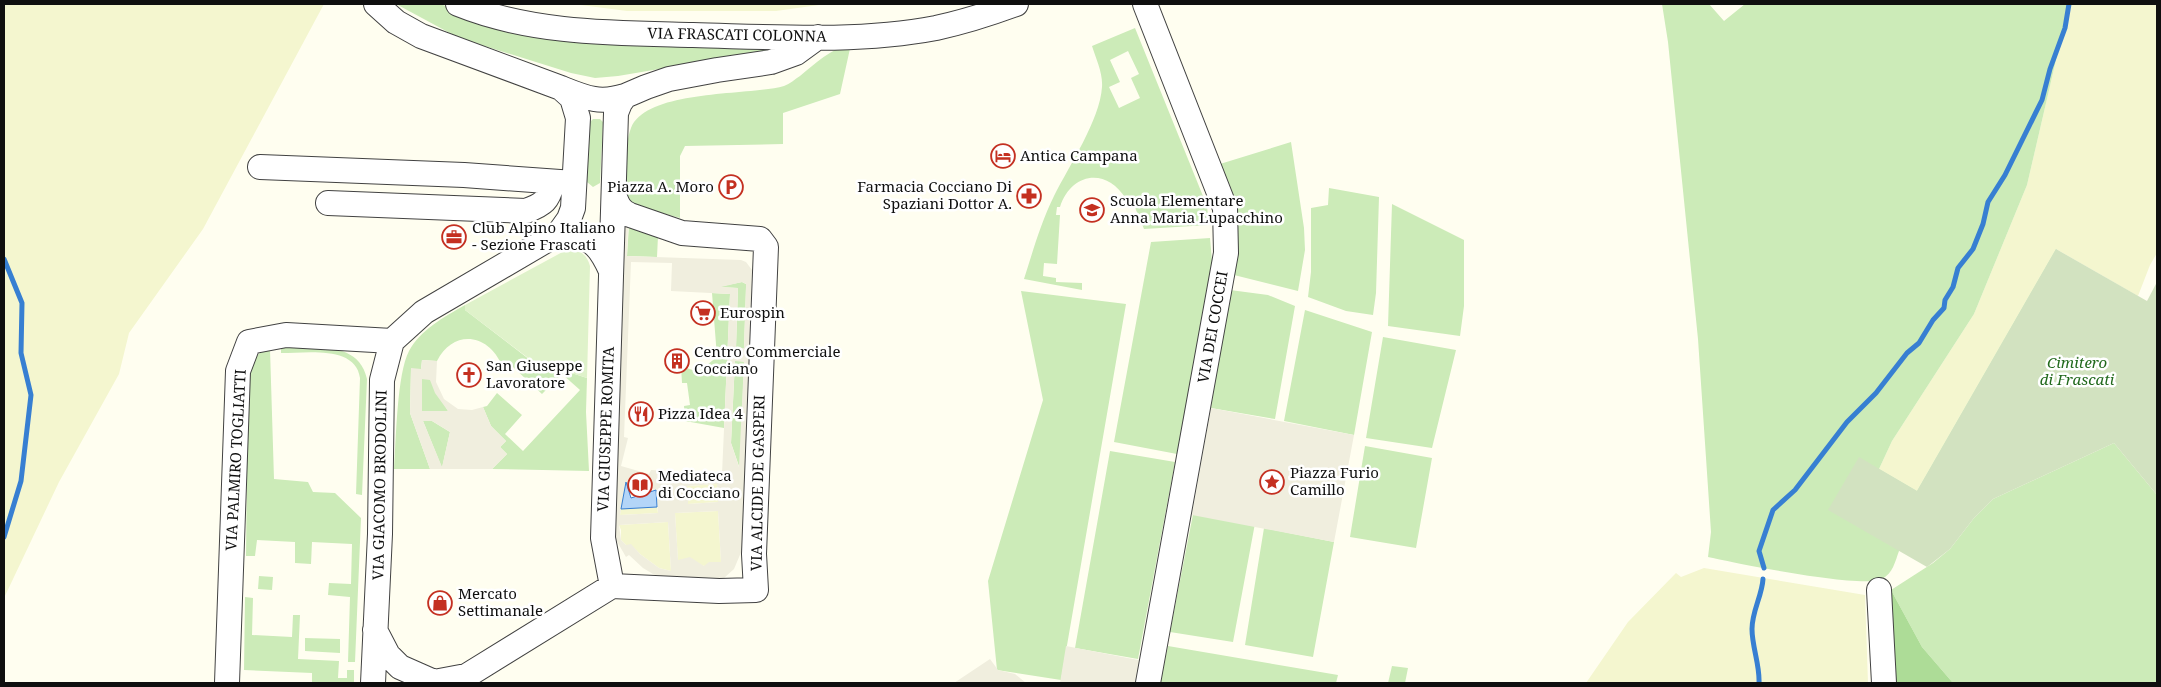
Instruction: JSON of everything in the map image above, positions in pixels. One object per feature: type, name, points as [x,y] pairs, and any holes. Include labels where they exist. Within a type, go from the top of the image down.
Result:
[{"type":"street","points":[[376,4],[396,22],[421,36],[598,101],[612,100],[625,96],[646,86],[669,79],[771,62],[796,53],[818,37]]},
{"type":"street","name":"VIA FRASCATI COLONNA","points":[[458,4],[504,20],[548,27],[618,33],[818,37],[877,35],[934,28],[971,20],[1016,4]]},
{"type":"street","name":"VIA DEI COCCEI","points":[[1145,4],[1225,208],[1226,253],[1150,672]]},
{"type":"street","points":[[392,341],[424,312],[564,226],[573,208],[564,182],[578,118],[572,98],[561,88]]},
{"type":"street","name":"VIA GIUSEPPE ROMITA","points":[[612,586],[604,538],[611,271],[616,113],[625,96]]},
{"type":"street","points":[[260,167],[564,182]]},
{"type":"street","points":[[328,203],[526,211],[540,205],[564,182]]},
{"type":"street","name":"VIA ALCIDE DE GASPERI","points":[[612,586],[719,591],[756,590],[754,554],[766,247],[760,240],[682,233],[624,213],[618,206],[614,194]]},
{"type":"street","name":"VIA GIUSEPPE ROMITA","points":[[564,226],[586,238],[602,251],[611,271]]},
{"type":"street","name":"VIA PALMIRO TOGLIATTI","points":[[227,676],[238,371],[249,342],[286,335],[392,341]]},
{"type":"street","name":"VIA GIACOMO BRODOLINI","points":[[373,683],[380,534],[382,380],[392,341]]},
{"type":"street","points":[[375,630],[388,655],[400,667],[434,682],[460,680],[612,586]]},
{"type":"street","points":[[1879,590],[1884,683]]},
{"type":"green space","points":[[4,4],[324,4],[203,229],[129,333],[119,374],[59,482],[4,598]]},
{"type":"green space","points":[[396,4],[440,4],[480,18],[783,48],[618,76],[595,78],[571,73],[459,38]]},
{"type":"green space","points":[[573,4],[826,4],[776,11],[627,11]]},
{"type":"green space","points":[[1662,4],[1709,4],[1724,21],[1745,4],[2069,4],[2027,185],[1974,314],[1892,441],[1879,469],[1917,491],[2057,250],[1899,551],[1893,567],[1889,574],[1882,579],[1850,581],[1825,578],[1708,557],[1711,532],[1698,339],[1668,42]]},
{"type":"green space","points":[[2069,4],[2157,4],[2157,253],[2150,265],[2138,296],[2056,249],[1917,491],[1879,469],[1892,441],[1974,314],[2027,185]]},
{"type":"green space","points":[[1135,28],[1207,206],[1209,225],[1144,229],[1131,198],[1126,199],[1118,189],[1100,178],[1090,178],[1081,181],[1072,186],[1065,195],[1060,207],[1057,207],[1056,215],[1060,215],[1057,264],[1044,263],[1043,276],[1056,278],[1056,282],[1082,283],[1082,290],[1024,279],[1049,206],[1083,143],[1096,114],[1102,87],[1099,66],[1092,46]],"holes":[[[1128,51],[1139,74],[1131,78],[1140,98],[1119,108],[1109,87],[1120,82],[1110,60]]]},
{"type":"green space","points":[[851,44],[840,94],[783,113],[783,144],[685,146],[680,156],[680,218],[636,206],[626,196],[629,135],[631,128],[641,115],[657,106],[677,100],[784,86],[830,53]]},
{"type":"green space","points":[[593,119],[600,119],[603,122],[600,183],[593,187],[587,182],[590,122]]},
{"type":"green space","points":[[1291,142],[1304,228],[1305,250],[1298,291],[1234,275],[1237,243],[1236,209],[1230,186],[1220,164]]},
{"type":"green space","points":[[1329,188],[1379,197],[1376,293],[1373,315],[1346,311],[1308,297],[1311,272],[1311,208],[1328,205]]},
{"type":"green space","points":[[1392,204],[1464,240],[1464,306],[1460,336],[1388,326]]},
{"type":"green space","points":[[629,225],[658,236],[657,257],[627,256]]},
{"type":"green space","points":[[1210,238],[1212,261],[1177,454],[1114,442],[1151,242]]},
{"type":"green space","points":[[568,249],[582,253],[590,266],[587,378],[556,368],[550,364],[544,370],[465,310],[465,305]]},
{"type":"green space","name":"Cimitero di Frascati","points":[[2056,249],[2147,301],[2157,282],[2157,495],[2114,443],[1993,499],[1974,518],[1950,549],[1927,567],[1828,510],[1859,457],[1917,491]]},
{"type":"green space","points":[[742,282],[746,284],[744,348],[736,348],[738,288],[718,287]]},
{"type":"green space","points":[[1230,290],[1268,295],[1295,306],[1275,419],[1211,408]]},
{"type":"green space","points":[[1021,291],[1126,304],[1061,680],[997,670],[988,581],[1043,400]]},
{"type":"green space","points":[[712,293],[730,294],[724,428],[685,421],[684,406],[690,405],[687,383],[682,383],[681,366],[698,372],[717,357]]},
{"type":"green space","points":[[465,305],[465,310],[543,370],[550,363],[556,368],[587,378],[586,412],[589,471],[492,469],[507,454],[500,447],[506,441],[491,426],[483,407],[487,406],[497,393],[522,415],[505,434],[523,451],[580,390],[562,374],[542,394],[513,367],[502,366],[489,347],[480,341],[471,339],[461,340],[452,344],[437,361],[422,360],[421,369],[411,369],[410,413],[430,469],[394,469],[396,425],[402,375],[409,351],[426,330]]},
{"type":"green space","points":[[1305,310],[1372,332],[1354,435],[1284,421]]},
{"type":"green space","points":[[1383,337],[1456,350],[1432,448],[1366,438]]},
{"type":"green space","points":[[281,348],[332,349],[354,357],[362,366],[367,379],[362,495],[356,494],[360,378],[356,367],[349,360],[340,356],[316,352],[281,353]]},
{"type":"green space","points":[[270,349],[274,479],[308,482],[313,492],[335,493],[361,518],[355,662],[348,662],[350,597],[328,595],[329,583],[351,584],[352,544],[312,542],[311,564],[295,563],[295,542],[257,540],[255,556],[246,556],[248,379],[254,360],[260,353]]},
{"type":"green space","points":[[735,361],[744,361],[740,469],[731,443]]},
{"type":"green space","points":[[422,379],[430,379],[448,411],[422,411]]},
{"type":"green space","points":[[423,421],[432,421],[450,432],[442,468]]},
{"type":"green space","points":[[2114,443],[2157,495],[2157,683],[1953,683],[1922,647],[1891,590],[1933,563],[1950,549],[1974,518],[1993,499]]},
{"type":"green space","points":[[1365,446],[1432,458],[1416,548],[1350,537]]},
{"type":"green space","points":[[1110,451],[1175,462],[1138,659],[1075,648]]},
{"type":"green space","points":[[717,484],[718,502],[688,504],[688,499],[701,499],[702,494],[687,495],[687,486]]},
{"type":"green space","points":[[1197,494],[1256,518],[1233,642],[1170,632]]},
{"type":"green space","points":[[657,507],[658,513],[620,515],[621,509]]},
{"type":"green space","points":[[718,511],[721,562],[705,566],[678,561],[675,513]]},
{"type":"green space","points":[[668,522],[671,571],[659,568],[631,545],[626,545],[621,540],[619,525]]},
{"type":"green space","points":[[1264,528],[1334,542],[1313,657],[1245,645]]},
{"type":"green space","points":[[1704,568],[1865,595],[1868,683],[1586,683],[1628,622],[1676,573],[1681,577]]},
{"type":"green space","points":[[259,576],[273,577],[272,590],[258,589]]},
{"type":"green space","points":[[1888,589],[1891,590],[1922,647],[1953,683],[1891,683]]},
{"type":"green space","points":[[245,597],[253,598],[252,635],[292,637],[293,615],[300,615],[298,659],[339,661],[338,678],[347,678],[347,670],[354,670],[354,683],[312,683],[312,673],[244,670]]},
{"type":"green space","points":[[305,638],[340,639],[340,653],[305,651]]},
{"type":"green space","points":[[1168,646],[1338,675],[1336,683],[1160,683]]},
{"type":"green space","points":[[1392,666],[1408,668],[1405,683],[1388,683]]},
{"type":"shaded area","points":[[623,227],[628,227],[627,256],[741,260],[746,262],[752,270],[742,550],[734,569],[724,578],[717,580],[665,578],[643,568],[629,555],[626,557],[615,538]],"holes":[[[631,262],[672,263],[671,291],[730,294],[722,474],[651,470],[649,474],[621,466],[628,438],[624,437]],[[742,282],[746,284],[744,348],[736,348],[738,288],[721,287]],[[735,361],[744,362],[739,467],[731,443]],[[649,475],[654,491],[656,490],[658,513],[620,515],[626,482]],[[717,484],[718,502],[688,504],[688,499],[702,499],[701,494],[688,495],[687,486]],[[718,511],[721,562],[709,562],[704,566],[690,557],[678,560],[675,513]],[[668,522],[671,571],[659,568],[640,554],[631,544],[626,545],[621,540],[619,525]]]},
{"type":"shaded area","points":[[422,360],[437,361],[436,382],[444,399],[458,409],[472,410],[483,407],[491,426],[506,441],[500,447],[507,454],[492,469],[430,469],[410,413],[411,368],[421,369]],"holes":[[[422,379],[430,380],[435,393],[448,411],[422,411]],[[423,421],[432,421],[450,432],[442,467]]]},
{"type":"shaded area","name":"Piazza Furio Camillo","points":[[1211,408],[1354,435],[1334,542],[1192,515]]},
{"type":"shaded area","points":[[1066,646],[1164,665],[1160,683],[1060,683]]},
{"type":"shaded area","points":[[990,659],[998,670],[1015,674],[1026,683],[954,683]]},
{"type":"water","points":[[626,482],[631,498],[656,490],[657,507],[621,509]]},
{"type":"waterway","points":[[1764,568],[1759,551],[1773,510],[1795,490],[1847,422],[1876,393],[1907,353],[1919,343],[1933,320],[1944,308],[1945,300],[1953,287],[1958,268],[1973,249],[1983,224],[1988,202],[2005,175],[2042,100],[2050,69],[2065,28],[2069,4]]},
{"type":"waterway","points":[[4,259],[22,303],[21,353],[31,395],[21,481],[4,537]]},
{"type":"waterway","points":[[1759,683],[1752,629],[1763,579]]},
{"type":"place","name":"Antica Campana","points":[[1003,156]]},
{"type":"place","name":"Piazza A. Moro","points":[[731,187]]},
{"type":"place","name":"Farmacia Cocciano Di Spaziani Dottor A.","points":[[1029,196]]},
{"type":"place","name":"Scuola Elementare Anna Maria Lupacchino","points":[[1092,210]]},
{"type":"place","name":"Club Alpino Italiano - Sezione Frascati","points":[[454,237]]},
{"type":"place","name":"Eurospin","points":[[703,313]]},
{"type":"place","name":"Centro Commerciale Cocciano","points":[[677,361]]},
{"type":"place","name":"San Giuseppe Lavoratore","points":[[469,375]]},
{"type":"place","name":"Pizza Idea 4","points":[[641,414]]},
{"type":"place","name":"Piazza Furio Camillo","points":[[1272,482]]},
{"type":"place","name":"Mediateca di Cocciano","points":[[640,485]]},
{"type":"place","name":"Mercato Settimanale","points":[[440,603]]}]
